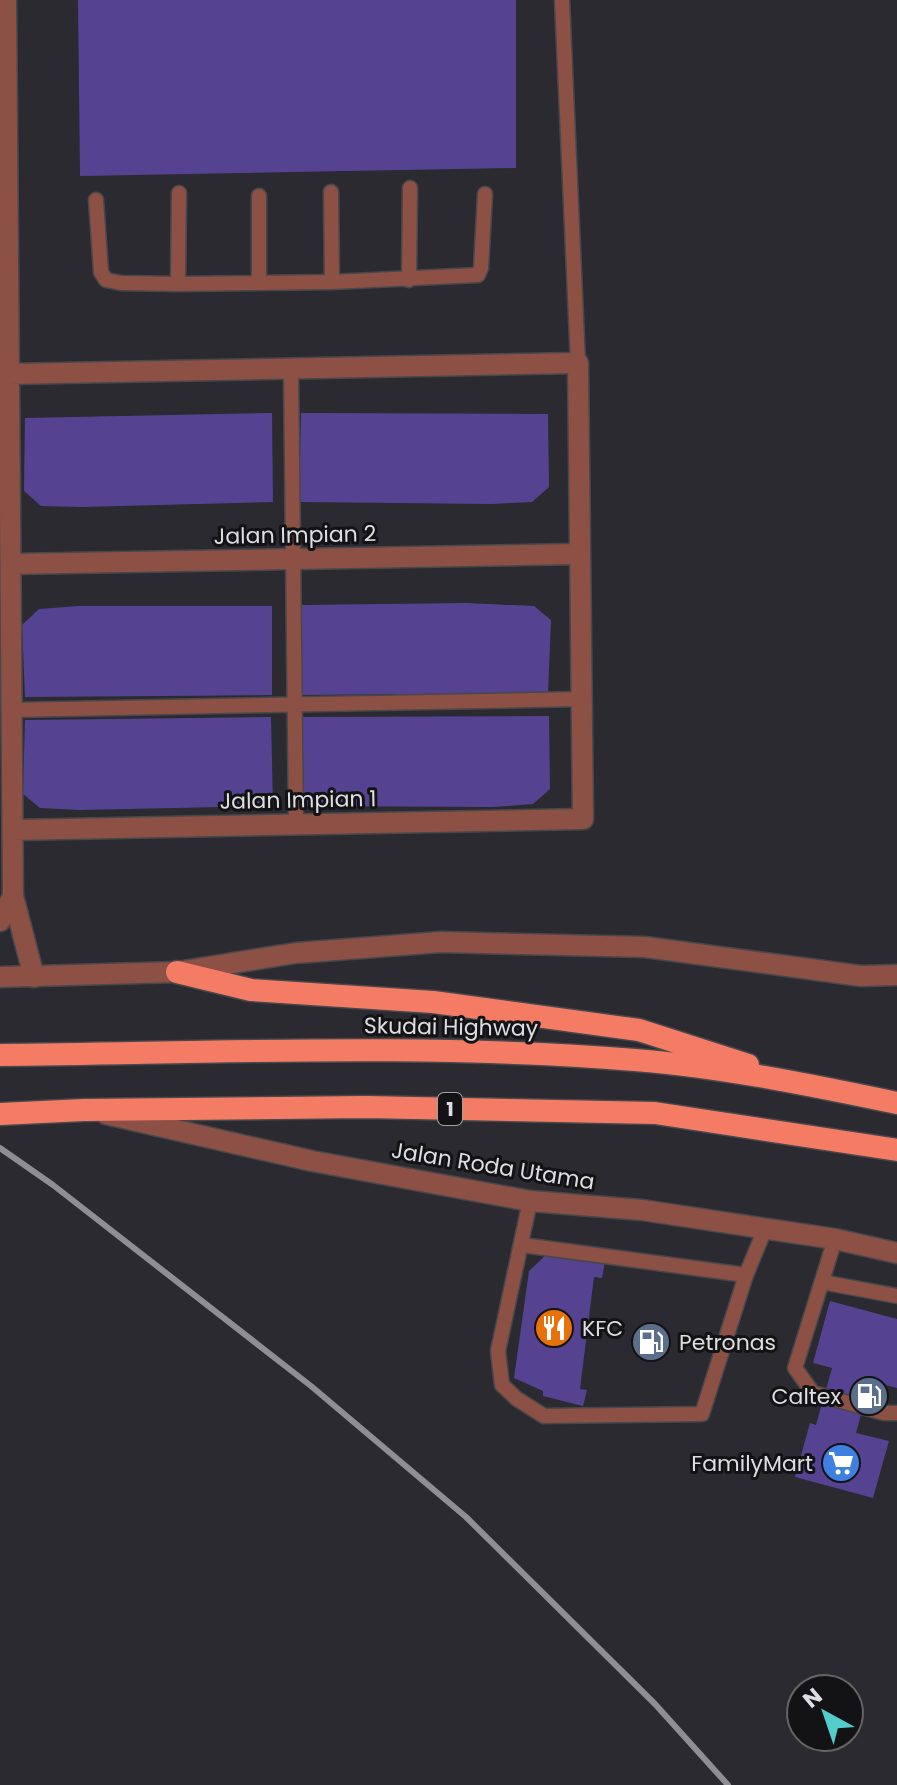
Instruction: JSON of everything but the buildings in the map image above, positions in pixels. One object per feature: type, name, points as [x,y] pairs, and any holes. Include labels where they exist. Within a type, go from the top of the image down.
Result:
[{"type":"highway","points":[[177,972],[251,990],[433,1002],[639,1030],[790,1080]]},
{"type":"highway","name":"Skudai Highway","points":[[0,1055],[442,1050],[636,1060],[790,1080],[897,1103]]},
{"type":"highway","name":"1","points":[[0,1114],[366,1107],[655,1113],[897,1150]]},
{"type":"street","points":[[6,0],[12,710],[6,767],[13,830],[13,896],[34,977]]},
{"type":"street","points":[[9,374],[578,363],[582,699]]},
{"type":"street","name":"Jalan Impian 2","points":[[11,564],[580,554]]},
{"type":"street","name":"Jalan Impian 1","points":[[13,830],[583,819],[582,699]]},
{"type":"street","points":[[0,921],[13,896]]},
{"type":"street","points":[[0,977],[177,972],[296,953],[441,942],[645,947],[861,976],[897,975]]},
{"type":"street","name":"Jalan Roda Utama","points":[[84,1110],[312,1161],[530,1201],[642,1210],[835,1239],[897,1253]]},
{"type":"lane","points":[[562,0],[578,363]]},
{"type":"lane","points":[[409,280],[410,188]]},
{"type":"lane","points":[[331,192],[332,282]]},
{"type":"lane","points":[[178,284],[179,193]]},
{"type":"lane","points":[[96,200],[101,272],[106,280],[178,284],[332,282],[478,275],[485,194]]},
{"type":"lane","points":[[259,196],[259,282]]},
{"type":"lane","points":[[291,369],[296,824]]},
{"type":"lane","points":[[12,710],[582,699]]},
{"type":"lane","points":[[530,1201],[498,1351],[499,1369],[502,1385],[544,1416],[702,1414],[746,1275],[765,1229]]},
{"type":"lane","points":[[835,1239],[795,1368],[813,1393],[884,1413],[897,1413]]},
{"type":"lane","points":[[522,1245],[746,1275]]},
{"type":"lane","points":[[822,1282],[897,1296]]},
{"type":"railway","points":[[0,1148],[53,1185],[311,1386],[466,1517],[655,1704],[728,1785]]},
{"type":"place","name":"KFC","points":[[554,1328]]},
{"type":"place","name":"Petronas","points":[[651,1342]]},
{"type":"place","name":"Caltex","points":[[869,1396]]},
{"type":"place","name":"FamilyMart","points":[[841,1463]]}]
